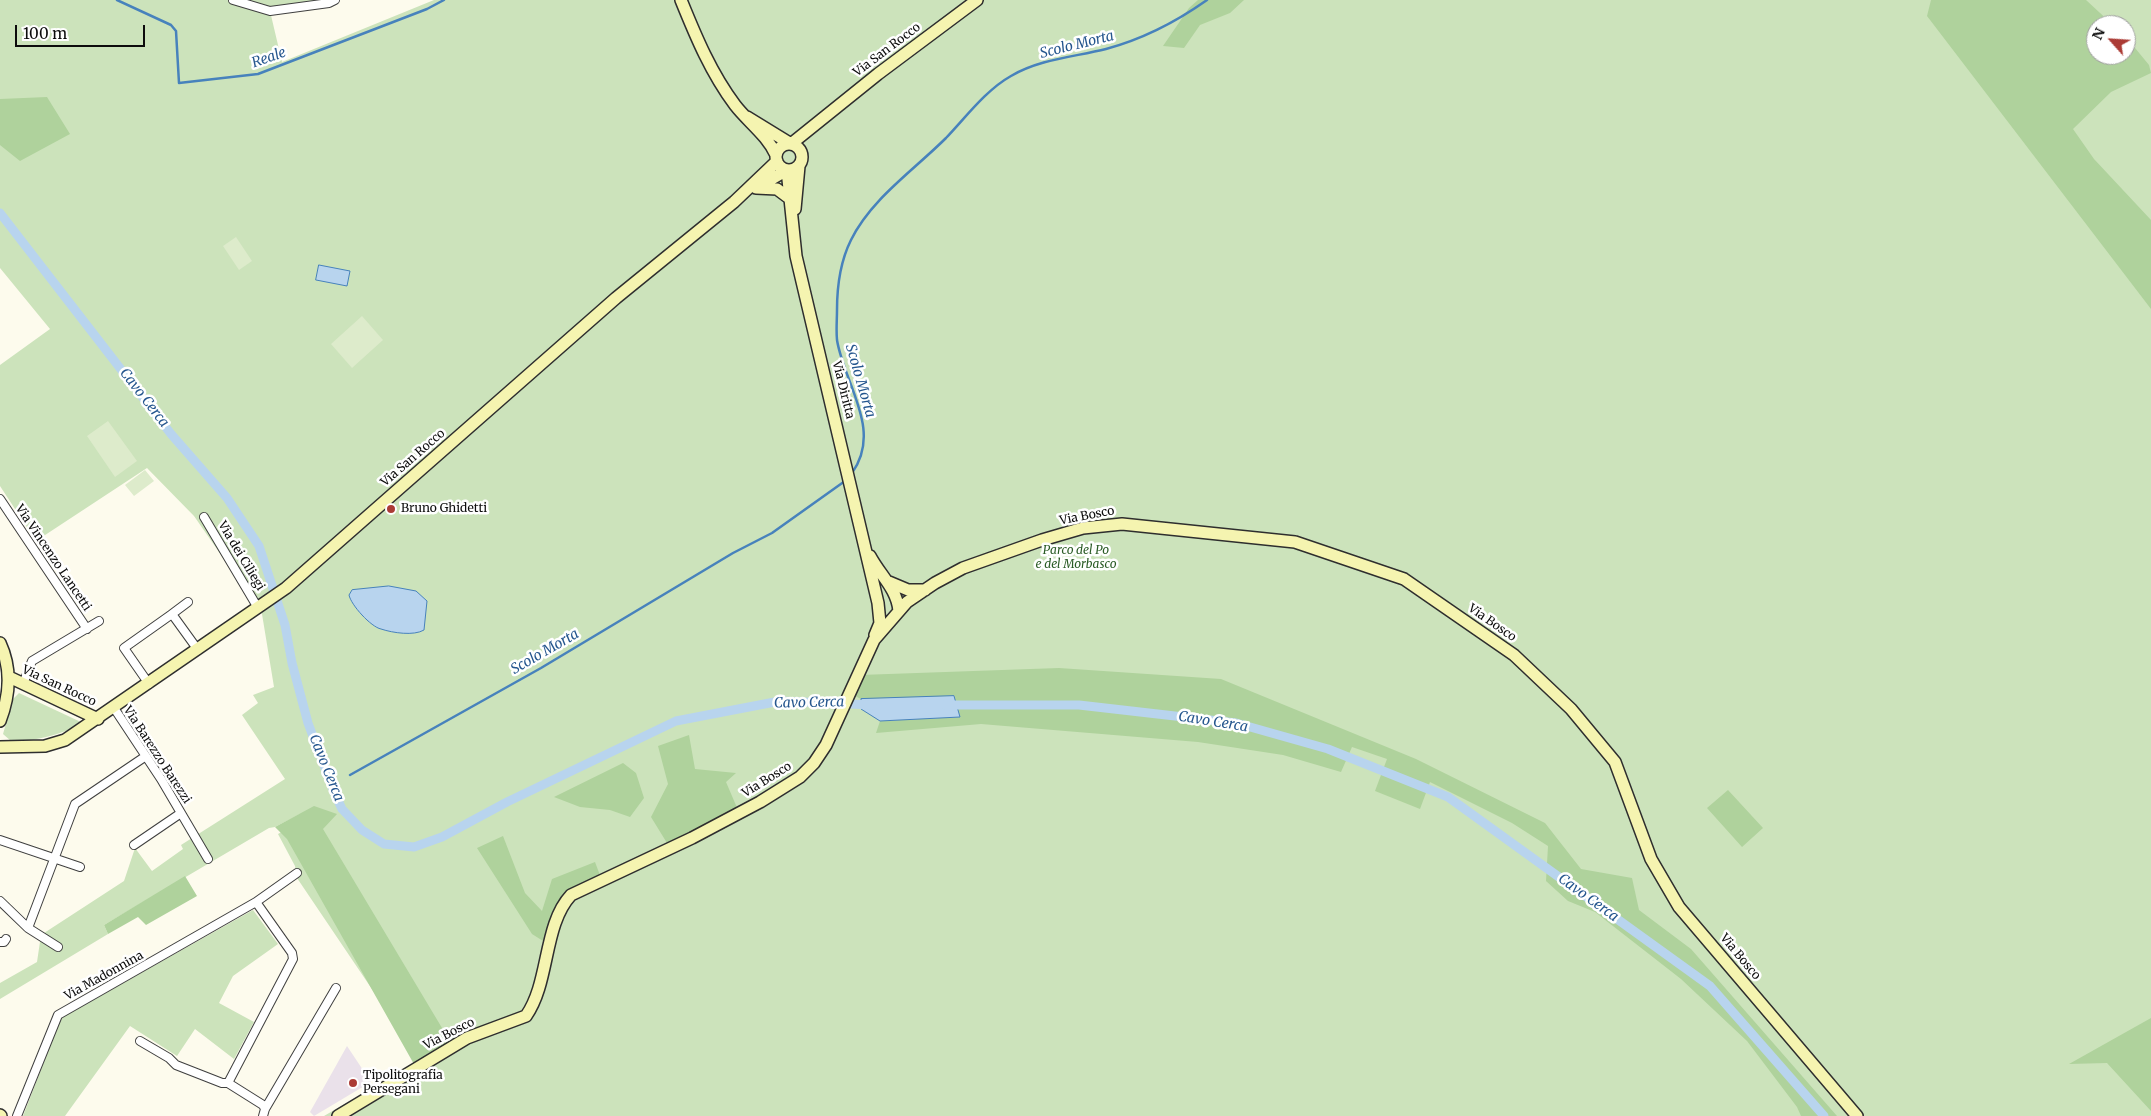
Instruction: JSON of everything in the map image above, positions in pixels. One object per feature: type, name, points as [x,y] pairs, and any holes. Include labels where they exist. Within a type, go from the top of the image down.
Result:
[{"type":"street","points":[[233,0],[270,11],[331,1]]},
{"type":"street","points":[[681,0],[700,48],[715,75],[737,107],[747,117],[777,158],[781,167],[787,170],[798,166],[802,158],[795,147],[747,117]]},
{"type":"street","name":"Via San Rocco","points":[[795,147],[816,124],[878,74],[977,0]]},
{"type":"street","points":[[777,158],[783,145],[795,147]]},
{"type":"street","name":"Via San Rocco","points":[[0,747],[45,746],[65,740],[286,588],[616,298],[734,202],[777,158]]},
{"type":"street","name":"Via Diritta","points":[[793,238],[798,166]]},
{"type":"street","name":"Via San Rocco","points":[[734,202],[787,170]]},
{"type":"street","name":"Via Diritta","points":[[787,170],[793,238],[853,489],[878,603],[880,623],[874,640]]},
{"type":"street","points":[[758,187],[777,189],[789,198]]},
{"type":"street","name":"Via Vincenzo Lancetti","points":[[0,498],[3,510],[87,629]]},
{"type":"street","name":"Via dei Ciliegi","points":[[204,516],[261,606]]},
{"type":"street","name":"Via Bosco","points":[[338,1116],[467,1038],[526,1016],[537,993],[562,907],[571,895],[692,838],[800,777],[814,763],[837,721],[874,640],[907,602],[964,568],[1042,540],[1083,528],[1122,524],[1295,542],[1404,579],[1514,655],[1571,709],[1615,762],[1651,860],[1659,877],[1679,907],[1857,1116]]},
{"type":"street","name":"Via Diritta","points":[[866,548],[876,566],[889,582],[898,601],[898,611]]},
{"type":"street","points":[[889,582],[908,590],[925,590]]},
{"type":"street","points":[[149,684],[124,648],[188,602]]},
{"type":"street","points":[[878,603],[898,611]]},
{"type":"street","points":[[172,614],[198,650]]},
{"type":"street","name":"Via Vincenzo Lancetti","points":[[23,684],[32,661],[100,621]]},
{"type":"street","points":[[0,643],[7,663],[9,677],[8,694],[0,721]]},
{"type":"street","name":"Via San Rocco","points":[[9,677],[98,719]]},
{"type":"street","name":"Via Barezzo Barezzi","points":[[114,708],[146,756],[208,859]]},
{"type":"street","points":[[28,928],[75,804],[146,756]]},
{"type":"street","name":"Via Barezzo Barezzi","points":[[134,845],[182,814]]},
{"type":"street","points":[[0,840],[80,867]]},
{"type":"street","name":"Via Madonnina","points":[[17,1116],[58,1015],[256,902],[297,872]]},
{"type":"street","points":[[0,901],[28,928],[58,947]]},
{"type":"street","points":[[228,1083],[294,959],[292,953],[256,902]]},
{"type":"street","points":[[264,1112],[336,988]]},
{"type":"street","points":[[140,1041],[169,1058],[176,1065],[222,1083],[228,1083],[264,1105],[264,1112]]},
{"type":"shaded area","points":[[347,1046],[371,1082],[314,1116],[310,1112]]},
{"type":"green space","name":"Parco del Po e del Morbasco","points":[[0,0],[337,0],[270,11],[282,62],[434,0],[2151,0],[2151,1116],[324,1116],[415,1063],[382,1004],[297,878],[295,866],[278,834],[301,821],[300,814],[275,827],[269,828],[104,925],[108,934],[0,999],[0,983],[37,962],[41,935],[124,881],[135,848],[152,871],[183,849],[181,845],[285,779],[242,715],[258,703],[253,695],[274,687],[262,614],[194,516],[147,468],[36,541],[0,486],[0,365],[50,329],[0,268]]},
{"type":"green space","points":[[1198,0],[1244,0],[1230,13],[1200,25],[1184,48],[1163,46],[1189,8]]},
{"type":"green space","points":[[1931,0],[2086,0],[2102,15],[2086,15],[2086,65],[2136,65],[2136,49],[2149,65],[2151,73],[2111,92],[2073,129],[2094,159],[2151,220],[2151,309],[1927,16]]},
{"type":"green space","points":[[47,97],[70,134],[20,161],[0,145],[0,99]]},
{"type":"green space","points":[[236,237],[252,261],[239,270],[223,246]]},
{"type":"green space","points":[[362,316],[383,340],[352,368],[331,344]]},
{"type":"green space","points":[[108,421],[137,461],[115,477],[87,436]]},
{"type":"green space","points":[[145,470],[154,481],[134,496],[125,485]]},
{"type":"green space","points":[[1059,668],[1221,679],[1416,759],[1545,823],[1581,869],[1632,878],[1639,910],[1691,949],[1837,1116],[1801,1116],[1797,1107],[1747,1041],[1681,979],[1595,912],[1568,901],[1546,881],[1548,846],[1512,823],[1430,782],[1420,809],[1375,791],[1387,759],[1352,747],[1341,772],[1283,755],[1198,742],[981,724],[876,733],[880,721],[960,717],[954,696],[861,699],[851,694],[860,675]]},
{"type":"green space","points":[[19,693],[83,723],[66,731],[48,736],[30,740],[11,741],[3,734],[13,699]]},
{"type":"green space","points":[[689,735],[695,769],[736,773],[726,782],[738,810],[667,843],[651,817],[668,784],[658,746]]},
{"type":"green space","points":[[623,763],[636,773],[644,798],[630,817],[610,810],[580,807],[554,797]]},
{"type":"green space","points":[[1728,790],[1763,828],[1742,847],[1707,808]]},
{"type":"green space","points":[[314,806],[337,814],[323,829],[451,1043],[415,1066],[287,839],[275,827]]},
{"type":"green space","points":[[503,836],[525,893],[542,911],[552,879],[595,862],[601,878],[570,895],[551,946],[532,934],[477,848]]},
{"type":"green space","points":[[185,876],[197,896],[146,925],[138,917],[108,934],[104,925]]},
{"type":"green space","points":[[253,910],[278,944],[233,976],[219,1003],[254,1022],[234,1059],[195,1029],[177,1056],[130,1026],[65,1116],[23,1116],[61,1018]]},
{"type":"green space","points":[[2151,1018],[2151,1111],[2107,1063],[2069,1064]]},
{"type":"water","points":[[319,265],[350,271],[347,286],[316,280]]},
{"type":"water","points":[[389,586],[416,591],[427,601],[424,630],[415,633],[403,633],[391,632],[377,627],[357,610],[349,595],[352,590]]},
{"type":"water","points":[[954,696],[960,717],[880,721],[861,709],[861,699]]},
{"type":"waterway","name":"Reale","points":[[117,0],[171,25],[176,31],[179,83],[258,74],[427,9],[444,0]]},
{"type":"waterway","name":"Scolo Morta","points":[[852,473],[861,457],[864,440],[863,424],[837,340],[838,292],[842,265],[851,240],[870,211],[881,198],[946,138],[985,96],[1011,76],[1045,62],[1106,49],[1146,35],[1171,23],[1207,0]]},
{"type":"waterway","name":"Cavo Cerca","points":[[0,213],[171,434],[227,498],[259,546],[285,625],[292,663],[308,723],[334,792],[342,809],[362,830],[384,844],[414,847],[442,837],[507,802],[676,721],[780,701],[872,705]]},
{"type":"waterway","name":"Scolo Morta","points":[[350,775],[541,668],[733,553],[772,533],[845,481]]},
{"type":"waterway","name":"Cavo Cerca","points":[[945,705],[1079,705],[1236,723],[1328,749],[1448,797],[1710,986],[1824,1116]]},
{"type":"place","name":"Bruno Ghidetti","points":[[391,509]]},
{"type":"place","name":"Tipolitografia Persegani","points":[[353,1083]]}]
